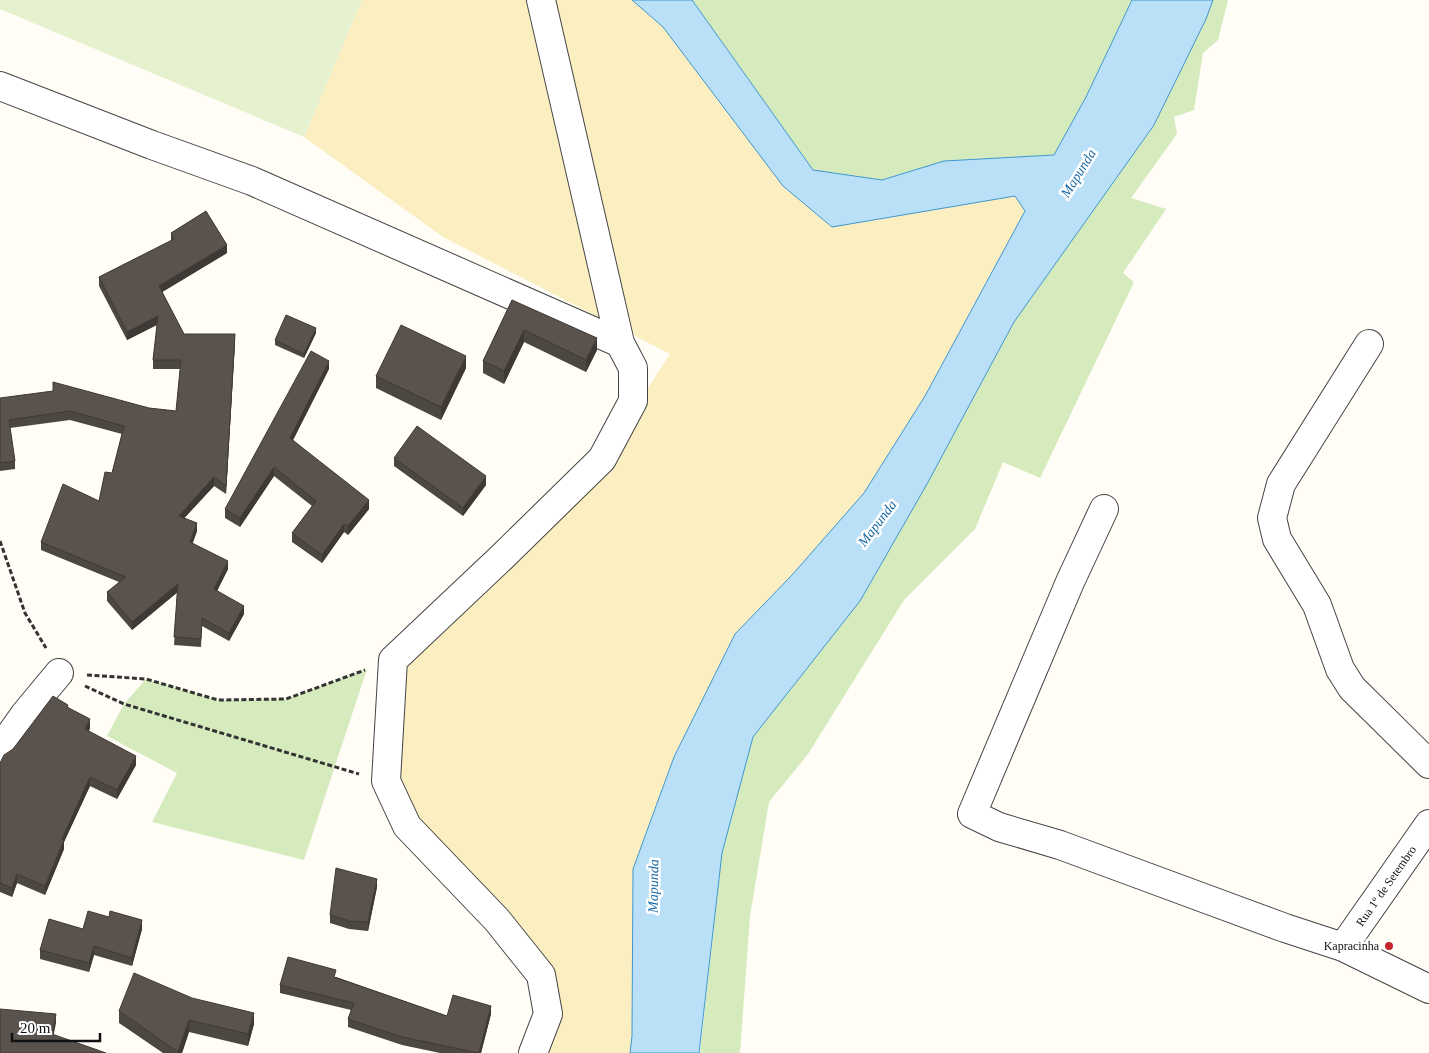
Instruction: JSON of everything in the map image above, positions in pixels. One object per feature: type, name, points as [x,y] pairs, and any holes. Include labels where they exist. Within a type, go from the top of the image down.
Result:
[{"type":"street","points":[[532,1053],[548,1014],[541,975],[497,920],[407,826],[386,782],[394,660],[602,459],[633,401],[633,368],[620,343],[541,0]]},
{"type":"street","points":[[0,86],[152,145],[252,181],[620,343]]},
{"type":"street","points":[[1369,344],[1280,484],[1272,518],[1277,539],[1317,605],[1340,669],[1352,688],[1429,764]]},
{"type":"street","points":[[1104,509],[1070,582],[972,814],[999,827],[1060,845],[1285,928],[1343,947],[1429,989]]},
{"type":"street","points":[[0,749],[25,714],[59,673]]},
{"type":"street","name":"Rua 1º de Setembro","points":[[1343,947],[1429,824]]},
{"type":"path","points":[[0,541],[25,613],[59,673],[124,704],[386,782]]},
{"type":"path","points":[[59,673],[146,679],[218,700],[286,699],[394,660]]},
{"type":"green space","points":[[0,0],[362,0],[304,137],[0,9]]},
{"type":"green space","points":[[692,0],[1132,0],[1086,97],[1054,155],[944,161],[882,180],[813,170]]},
{"type":"green space","points":[[1213,0],[1228,0],[1218,40],[1203,53],[1194,110],[1174,117],[1177,134],[1131,198],[1166,209],[1123,273],[1134,282],[1040,478],[1003,462],[975,529],[904,600],[808,754],[769,802],[750,916],[740,1053],[700,1053],[722,853],[753,737],[860,600],[927,484],[1014,322],[1154,125],[1206,19]]},
{"type":"green space","points":[[367,669],[304,860],[152,822],[177,773],[107,736],[124,704],[146,679],[218,700],[286,699]]},
{"type":"sand","points":[[362,0],[632,0],[663,27],[831,227],[1015,196],[1025,211],[925,396],[864,493],[792,575],[735,634],[674,757],[633,869],[632,1036],[630,1053],[533,1053],[541,975],[386,781],[393,660],[602,459],[670,354],[443,237],[304,137]]},
{"type":"water","name":"Mapunda","points":[[632,0],[692,0],[813,170],[882,180],[944,161],[1054,155],[1086,97],[1132,0],[1213,0],[1206,19],[1154,125],[1014,322],[927,484],[860,601],[753,737],[722,853],[699,1053],[630,1053],[632,1036],[633,869],[674,757],[735,634],[792,575],[864,493],[925,396],[1025,211],[1015,196],[832,227],[783,186],[663,27]]},
{"type":"building","points":[[206,211],[227,245],[159,286],[184,334],[235,334],[226,486],[214,477],[179,516],[197,523],[190,542],[228,561],[214,589],[244,606],[229,633],[202,618],[201,639],[174,637],[178,584],[132,622],[107,592],[126,577],[41,542],[63,484],[99,501],[105,472],[112,473],[124,426],[70,411],[9,420],[15,461],[0,463],[0,398],[53,391],[53,382],[149,408],[176,411],[181,360],[153,360],[158,316],[127,332],[99,277],[174,239],[171,233]]},
{"type":"building","points":[[512,300],[597,338],[586,360],[524,330],[504,371],[483,361]]},
{"type":"building","points":[[286,315],[316,328],[304,354],[275,340]]},
{"type":"building","points":[[401,325],[466,356],[441,407],[376,376]]},
{"type":"building","points":[[311,351],[329,361],[290,438],[369,500],[348,526],[344,524],[322,555],[292,533],[316,501],[274,467],[240,518],[225,509]]},
{"type":"building","points":[[417,426],[486,476],[463,508],[394,458]]},
{"type":"building","points":[[53,696],[68,705],[67,707],[90,719],[85,729],[136,756],[117,790],[90,777],[62,839],[64,840],[45,886],[17,874],[12,888],[0,883],[0,763],[4,755],[13,749]]},
{"type":"building","points":[[336,868],[377,879],[368,922],[349,921],[330,915]]},
{"type":"building","points":[[88,911],[109,917],[110,911],[142,920],[132,958],[94,946],[89,963],[40,950],[49,919],[83,929]]},
{"type":"building","points":[[288,957],[336,970],[334,977],[447,1016],[453,995],[491,1006],[479,1053],[402,1037],[348,1019],[354,1003],[280,985]]},
{"type":"building","points":[[134,973],[192,998],[254,1013],[248,1034],[189,1020],[178,1052],[119,1011]]},
{"type":"building","points":[[0,1009],[56,1014],[52,1034],[106,1053],[0,1053]]},
{"type":"place","name":"Kapracinha","points":[[1389,946]]}]
